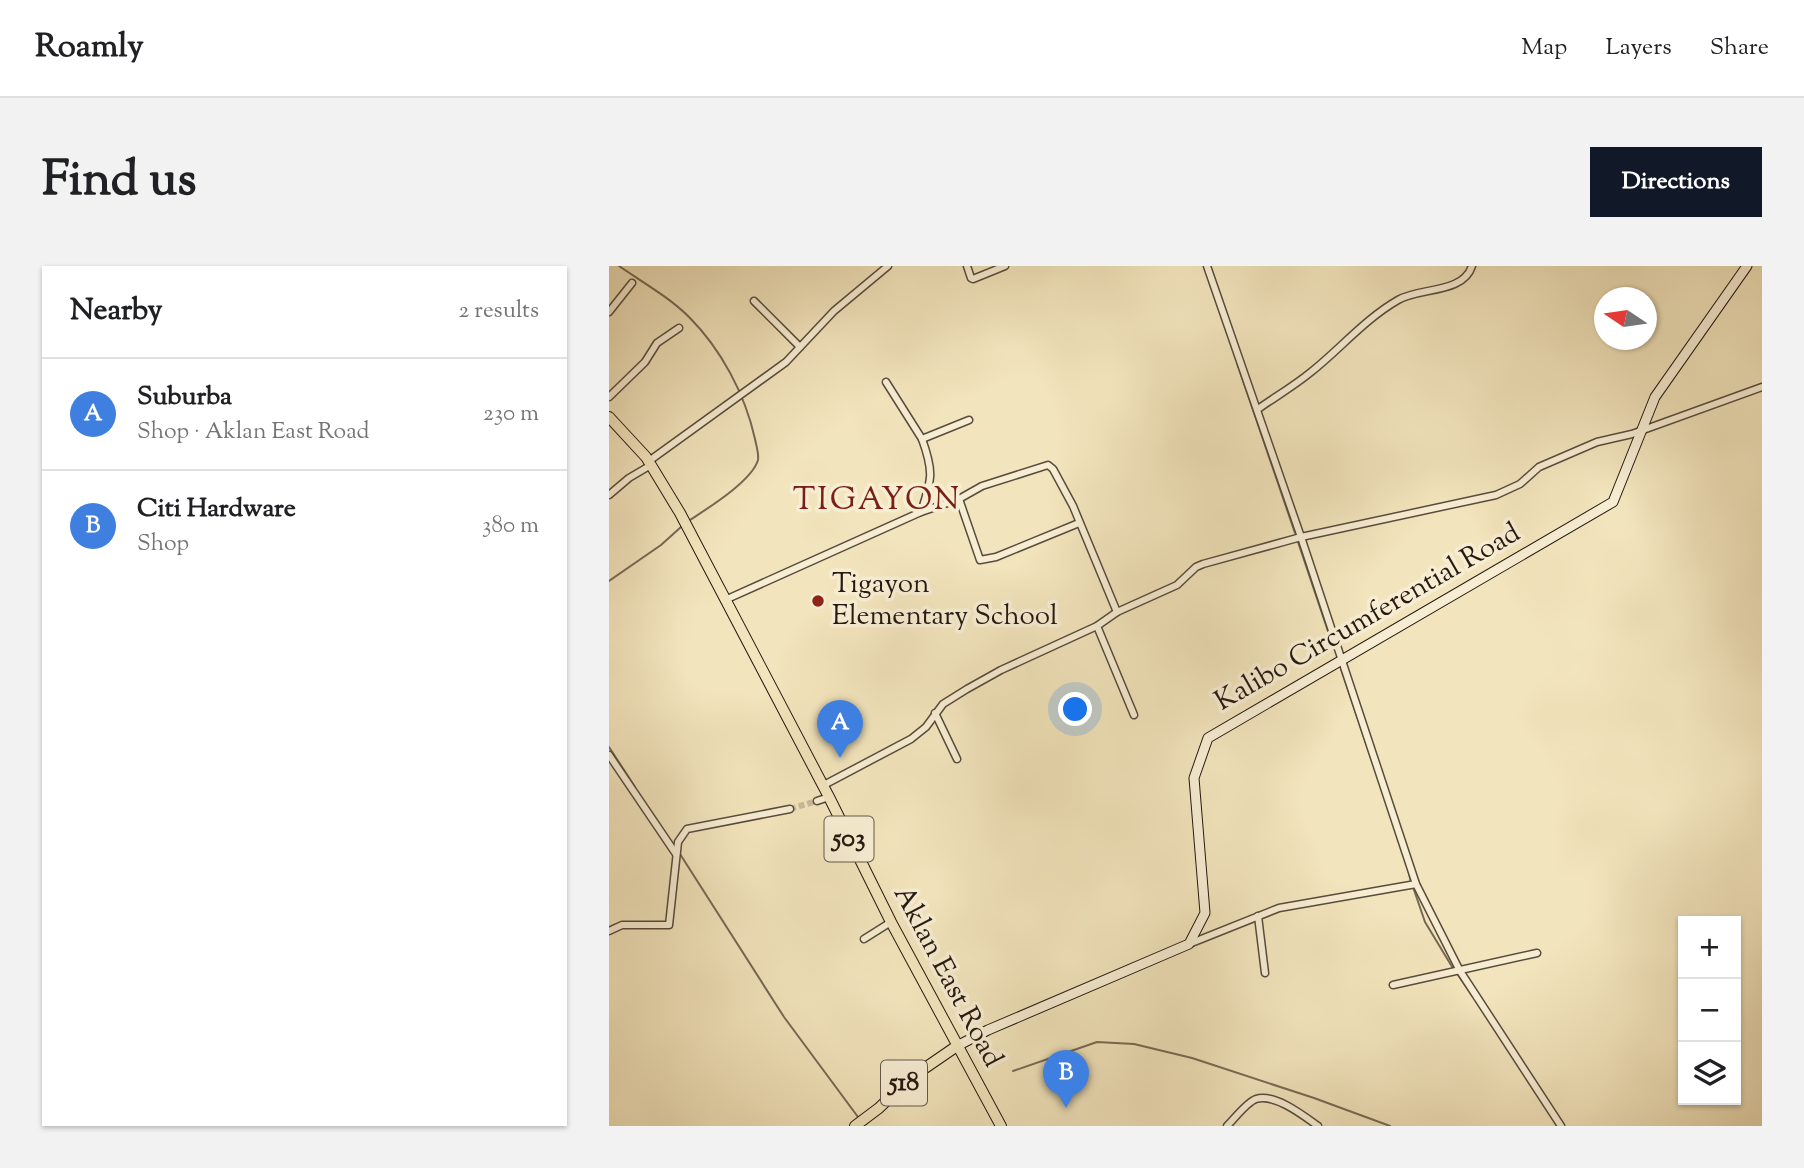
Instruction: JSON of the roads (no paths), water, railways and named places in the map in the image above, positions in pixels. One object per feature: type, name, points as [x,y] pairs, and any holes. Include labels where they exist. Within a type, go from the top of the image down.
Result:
[{"type":"main road","name":"Kalibo Circumferential Road","points":[[1189,944],[1205,913],[1194,778],[1209,737],[1613,502],[1655,397],[1747,266]]},
{"type":"main road","name":"503","points":[[609,417],[650,463]]},
{"type":"main road","name":"Aklan East Road","points":[[650,463],[680,513],[829,797],[891,922],[1001,1126]]},
{"type":"main road","name":"518","points":[[855,1126],[879,1108],[909,1079],[957,1046],[988,1030],[1189,944]]},
{"type":"street","points":[[609,495],[786,362],[834,311],[888,266]]},
{"type":"street","points":[[967,266],[973,279],[1005,266]]},
{"type":"street","points":[[1207,266],[1301,537],[1416,884],[1459,971],[1561,1126]]},
{"type":"street","points":[[1258,410],[1311,372],[1399,299],[1457,284],[1469,275],[1472,266]]},
{"type":"street","points":[[609,312],[632,283]]},
{"type":"street","points":[[754,301],[800,347]]},
{"type":"street","points":[[609,397],[645,362],[657,343],[679,328]]},
{"type":"street","points":[[886,382],[922,439],[931,463],[931,474],[921,512]]},
{"type":"street","points":[[822,786],[911,739],[926,727],[943,704],[1001,670],[1097,626],[1117,612],[1177,585],[1203,564],[1254,548],[1496,495],[1520,484],[1539,467],[1597,442],[1641,431],[1762,387]]},
{"type":"street","points":[[922,439],[969,420]]},
{"type":"street","points":[[725,600],[921,512],[959,499],[982,486],[1048,464],[1073,506],[1117,612]]},
{"type":"street","points":[[959,499],[980,560],[996,557],[1079,523]]},
{"type":"street","points":[[1097,626],[1133,715]]},
{"type":"street","points":[[935,713],[957,759]]},
{"type":"street","points":[[609,755],[676,854]]},
{"type":"street","points":[[817,801],[829,797]]},
{"type":"street","points":[[609,931],[622,925],[669,925],[678,842],[687,830],[790,809]]},
{"type":"street","points":[[1189,944],[1279,908],[1416,884]]},
{"type":"street","points":[[1258,916],[1265,973]]},
{"type":"street","points":[[864,939],[891,922]]},
{"type":"street","points":[[1393,985],[1537,953]]},
{"type":"street","points":[[1227,1126],[1254,1099],[1263,1098],[1279,1101],[1318,1126]]},
{"type":"waterway","points":[[619,266],[673,303],[701,330],[730,373],[751,422],[758,455],[754,468],[728,493],[690,520]]},
{"type":"waterway","points":[[1237,363],[1295,533]]},
{"type":"waterway","points":[[609,581],[661,545],[681,527]]},
{"type":"waterway","points":[[1298,542],[1334,649]]},
{"type":"waterway","points":[[1341,669],[1373,764]]},
{"type":"waterway","points":[[609,747],[635,787]]},
{"type":"waterway","points":[[680,854],[784,1017],[858,1117]]},
{"type":"waterway","points":[[1408,869],[1411,882]]},
{"type":"waterway","points":[[1413,887],[1425,922],[1454,970]]},
{"type":"waterway","points":[[1458,975],[1473,997]]},
{"type":"waterway","points":[[1013,1071],[1097,1042],[1134,1044],[1192,1058],[1390,1126]]},
{"type":"tunnel","points":[[790,809],[817,801]]},
{"type":"place","name":"Tigayon Elementary School","points":[[818,601]]},
{"type":"place","name":"Suburba","points":[[840,758]]},
{"type":"place","name":"Citi Hardware","points":[[1066,1108]]},
{"type":"district","name":"TIGAYON","points":[[877,501]]}]
